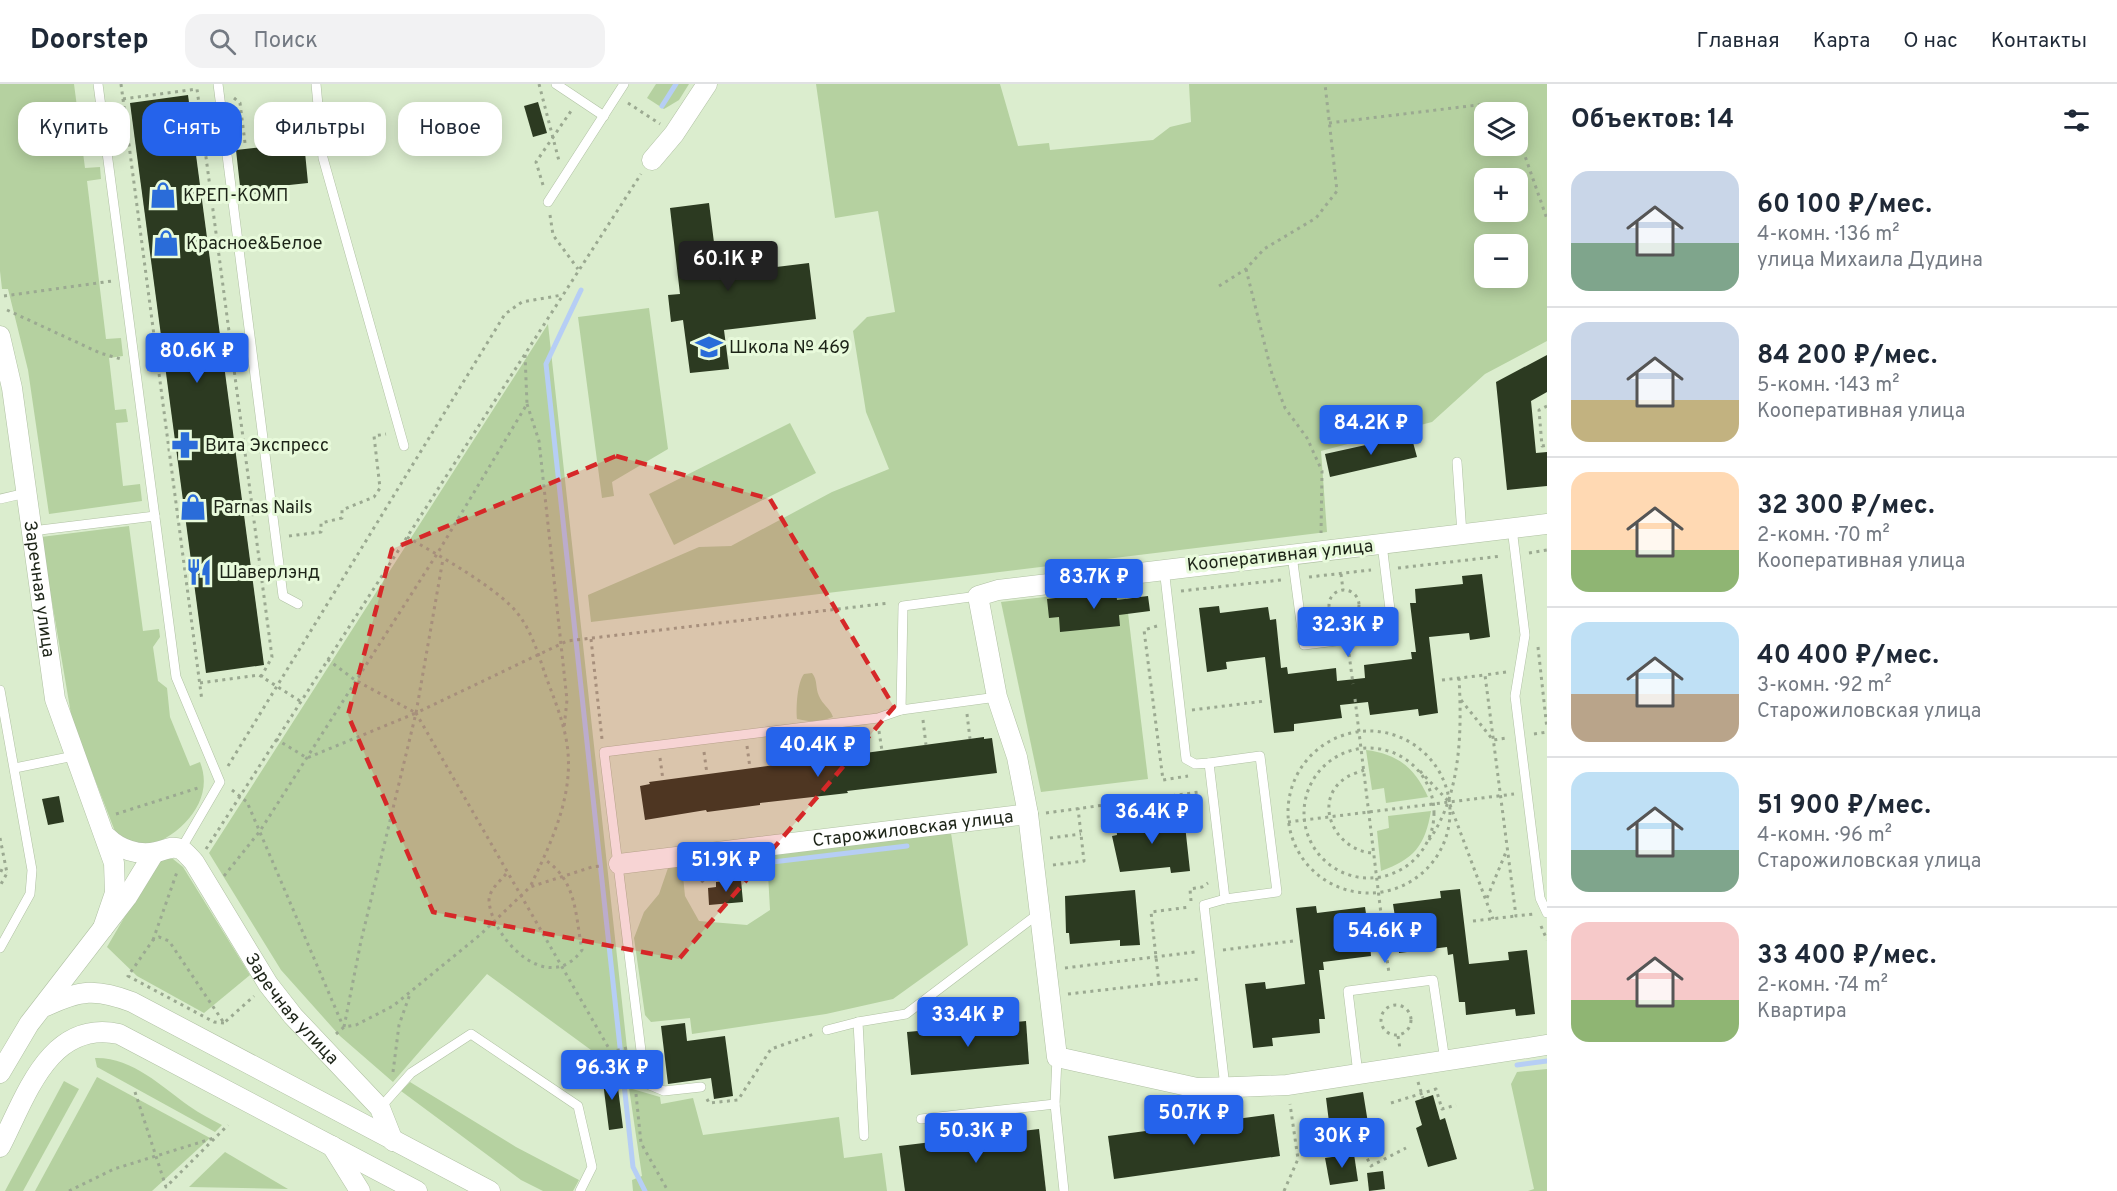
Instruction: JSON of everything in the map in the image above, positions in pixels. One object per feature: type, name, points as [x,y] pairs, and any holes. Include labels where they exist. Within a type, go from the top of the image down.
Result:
[{"type":"street","points":[[652,160],[674,134],[706,84]]},
{"type":"street","name":"Заречная улица","points":[[0,336],[2,358],[12,388],[55,699],[74,756],[107,837],[115,869],[115,893],[103,927]]},
{"type":"street","name":"Кооперативная улица","points":[[978,596],[998,590],[1164,568],[1329,551],[1547,524]]},
{"type":"street","points":[[978,596],[997,697],[1017,757],[1028,814],[1038,914],[1057,1057],[1197,1088],[1287,1085],[1547,1045]]},
{"type":"street","name":"Старожиловская улица","points":[[619,864],[1028,814]]},
{"type":"street","points":[[107,837],[117,847],[154,853],[169,848],[187,855]]},
{"type":"street","points":[[0,1072],[29,1024],[46,1006],[127,897],[154,853]]},
{"type":"street","name":"Заречная улица","points":[[187,855],[268,984],[293,1016],[380,1108],[393,1141]]},
{"type":"street","points":[[46,1006],[71,994],[87,992],[109,993],[124,999],[490,1191]]},
{"type":"street","points":[[0,1147],[43,1065],[59,1047],[78,1036],[100,1030],[119,1034],[417,1191]]},
{"type":"street","points":[[332,1146],[360,1191]]},
{"type":"lane","points":[[98,84],[176,677],[220,782],[187,855]]},
{"type":"lane","points":[[218,84],[283,596],[298,604]]},
{"type":"lane","points":[[316,84],[318,102]]},
{"type":"lane","points":[[556,84],[604,116]]},
{"type":"lane","points":[[548,202],[624,84]]},
{"type":"lane","points":[[323,156],[404,446]]},
{"type":"lane","points":[[1457,462],[1462,534]]},
{"type":"lane","points":[[0,499],[26,493]]},
{"type":"lane","points":[[32,531],[155,516]]},
{"type":"lane","points":[[1512,528],[1525,636],[1515,696],[1540,898],[1547,913]]},
{"type":"lane","points":[[1292,555],[1304,645],[1393,634],[1382,544]]},
{"type":"lane","points":[[1164,568],[1186,759],[1195,764],[1260,756],[1276,892],[1225,899],[1204,905],[1225,1087]]},
{"type":"lane","points":[[901,710],[903,606],[978,596]]},
{"type":"lane","points":[[0,690],[32,870],[30,894],[0,948]]},
{"type":"lane","points":[[701,1087],[664,1091],[645,1083],[618,883],[619,864],[604,753],[878,718],[901,710],[997,697]]},
{"type":"lane","points":[[15,768],[74,756]]},
{"type":"lane","points":[[1209,763],[1225,899]]},
{"type":"lane","points":[[827,1030],[906,1014],[1038,914]]},
{"type":"lane","points":[[1358,1074],[1348,991],[1433,980],[1445,1061]]},
{"type":"lane","points":[[858,1022],[864,1136]]},
{"type":"lane","points":[[380,1108],[411,1073],[471,1034],[578,1106],[592,1167],[580,1191]]},
{"type":"lane","points":[[1057,1057],[1055,1104],[1064,1191]]},
{"type":"lane","points":[[921,1119],[1055,1104]]},
{"type":"path","points":[[121,84],[200,683],[202,701],[194,722]]},
{"type":"path","points":[[539,84],[560,164],[566,174]]},
{"type":"path","points":[[1220,286],[1246,269],[1264,249],[1316,218],[1337,191],[1325,84]]},
{"type":"path","points":[[233,87],[234,98],[240,103],[245,143]]},
{"type":"path","points":[[123,99],[196,89],[272,657],[261,676]]},
{"type":"path","points":[[617,95],[674,134]]},
{"type":"path","points":[[1329,123],[1474,105]]},
{"type":"path","points":[[1525,156],[1547,219]]},
{"type":"path","points":[[268,984],[224,1023],[214,1022],[128,976],[153,940],[176,873],[187,855],[202,854],[562,294],[652,160]]},
{"type":"path","points":[[1246,269],[1272,374],[1285,408],[1307,438],[1322,471],[1329,551],[1341,574],[1343,590]]},
{"type":"path","points":[[4,296],[123,279]]},
{"type":"path","points":[[109,817],[220,782],[276,686],[504,314],[522,302],[562,294]]},
{"type":"path","points":[[7,310],[100,353],[133,363]]},
{"type":"path","points":[[525,352],[526,404],[539,441],[567,700],[564,730]]},
{"type":"path","points":[[220,883],[260,831],[307,758],[437,554],[526,404]]},
{"type":"path","points":[[1547,406],[1539,410],[1542,446],[1547,446]]},
{"type":"path","points":[[256,541],[321,532],[321,523],[342,518],[342,510],[374,497],[380,488],[374,436],[400,432]]},
{"type":"path","points":[[333,1036],[344,1028],[356,1025],[393,1006],[495,921],[530,887],[544,859],[562,811],[569,780],[568,751],[564,730],[528,629],[510,605],[437,554],[407,537]]},
{"type":"path","points":[[1178,591],[1547,550]]},
{"type":"path","points":[[344,1028],[361,941],[416,713],[443,559]]},
{"type":"path","points":[[1343,590],[1354,592],[1359,604],[1356,616],[1346,619],[1334,617],[1329,606],[1332,596],[1343,590]]},
{"type":"path","points":[[307,758],[416,713],[567,641],[886,603],[903,606]]},
{"type":"path","points":[[1159,624],[1156,628],[1144,630],[1163,780],[1189,776],[1197,780]]},
{"type":"path","points":[[591,639],[604,753]]},
{"type":"path","points":[[327,659],[355,680],[416,713],[506,874],[611,1052],[632,1047]]},
{"type":"path","points":[[1442,680],[1507,672],[1509,663]]},
{"type":"path","points":[[1540,669],[1547,668]]},
{"type":"path","points":[[1485,675],[1516,916]]},
{"type":"path","points":[[200,683],[261,676],[300,701]]},
{"type":"path","points":[[1459,678],[1456,761],[1449,802],[1438,828],[1414,861],[1396,872],[1376,878],[1356,877],[1336,870],[1320,857],[1309,840],[1304,820],[1305,799],[1312,780],[1324,764],[1342,753],[1362,747],[1401,755],[1432,780],[1449,802],[1493,919]]},
{"type":"path","points":[[1355,699],[1382,922]]},
{"type":"path","points":[[1460,699],[1493,740]]},
{"type":"path","points":[[965,701],[970,738]]},
{"type":"path","points":[[1193,722],[1192,710],[1265,702]]},
{"type":"path","points":[[921,707],[926,745]]},
{"type":"path","points":[[878,718],[882,750]]},
{"type":"path","points":[[834,724],[838,757]]},
{"type":"path","points":[[789,729],[794,762]]},
{"type":"path","points":[[1359,730],[1385,731],[1401,737],[1429,756],[1444,777],[1449,802],[1450,828],[1441,852],[1418,877],[1403,886],[1378,893],[1353,892],[1329,883],[1309,867],[1295,846],[1288,822],[1289,796],[1298,772],[1314,752],[1335,737],[1359,730]]},
{"type":"path","points":[[1493,740],[1547,732]]},
{"type":"path","points":[[746,735],[750,768]]},
{"type":"path","points":[[276,739],[307,758]]},
{"type":"path","points":[[702,741],[707,774]]},
{"type":"path","points":[[658,746],[663,780]]},
{"type":"path","points":[[1417,768],[1428,784],[1434,804],[1433,825],[1426,844]]},
{"type":"path","points":[[1364,770],[1346,778],[1333,792],[1330,816],[1341,840],[1362,853],[1374,853]]},
{"type":"path","points":[[220,782],[247,802],[344,1028]]},
{"type":"path","points":[[1047,821],[1046,812],[1201,789],[1203,802]]},
{"type":"path","points":[[1279,823],[1527,792]]},
{"type":"path","points":[[1051,865],[1084,861],[1078,808]]},
{"type":"path","points":[[1048,830],[1050,847]]},
{"type":"path","points":[[1049,838],[1081,834]]},
{"type":"path","points":[[0,837],[7,873],[0,886]]},
{"type":"path","points":[[1487,898],[1507,850]]},
{"type":"path","points":[[1050,856],[1052,876]]},
{"type":"path","points":[[506,874],[494,888],[489,900],[495,921],[522,957],[538,967],[560,966],[575,960],[582,950],[571,888],[558,868],[544,859]]},
{"type":"path","points":[[530,887],[592,867]]},
{"type":"path","points":[[0,870],[7,873]]},
{"type":"path","points":[[697,875],[706,885]]},
{"type":"path","points":[[1193,918],[1190,889],[1202,887],[1211,876]]},
{"type":"path","points":[[1159,984],[1151,912],[1192,906]]},
{"type":"path","points":[[1473,921],[1536,913],[1547,940]]},
{"type":"path","points":[[153,940],[159,937],[169,941],[224,1023]]},
{"type":"path","points":[[1196,941],[1198,961]]},
{"type":"path","points":[[1218,942],[1220,950],[1293,941]]},
{"type":"path","points":[[1061,968],[1197,952]]},
{"type":"path","points":[[1200,970],[1202,988]]},
{"type":"path","points":[[1064,995],[1201,979]]},
{"type":"path","points":[[392,1079],[399,1025],[410,992]]},
{"type":"path","points":[[1394,1005],[1406,1007],[1411,1018],[1409,1030],[1398,1036],[1386,1034],[1380,1023],[1382,1011],[1394,1005]]},
{"type":"path","points":[[701,1087],[709,1103],[738,1100],[771,1049],[827,1030]]},
{"type":"path","points":[[645,1083],[636,1094],[635,1102],[641,1143],[668,1191]]},
{"type":"path","points":[[1284,1191],[1298,1159],[1287,1085]]},
{"type":"path","points":[[1391,1103],[1436,1089],[1442,1109],[1456,1105]]},
{"type":"path","points":[[135,1092],[166,1187],[228,1125]]},
{"type":"path","points":[[1359,1130],[1365,1154],[1371,1166],[1406,1148]]},
{"type":"path","points":[[69,1191],[114,1169],[216,1137]]},
{"type":"path","points":[[78,1186],[81,1191]]},
{"type":"highlighted area","points":[[616,456],[770,499],[894,707],[679,959],[433,912],[348,715],[392,549]]},
{"type":"green space","points":[[0,84],[74,84],[76,102],[18,102],[18,156],[83,156],[85,168],[100,167],[101,179],[87,181],[106,339],[121,338],[123,356],[109,358],[115,410],[126,409],[128,422],[116,423],[123,486],[140,484],[142,501],[49,514],[28,370],[8,289],[2,289],[0,271]]},
{"type":"green space","points":[[656,84],[689,84],[679,100],[664,109],[647,98]]},
{"type":"green space","points":[[816,84],[1000,84],[1018,146],[1049,143],[1050,150],[1153,140],[1170,127],[1191,122],[1189,84],[1547,84],[1547,341],[1485,374],[1432,422],[1321,451],[1327,532],[591,622],[588,595],[699,547],[731,546],[832,492],[889,469],[866,412],[853,331],[867,317],[895,312],[878,211],[835,218]]},
{"type":"green space","points":[[649,308],[668,449],[612,482],[614,496],[602,498],[578,317]]},
{"type":"green space","points":[[548,324],[628,1057],[617,1069],[487,974],[393,1082],[340,1036],[281,970],[209,853]]},
{"type":"green space","points":[[790,423],[816,473],[674,545],[649,494]]},
{"type":"green space","points":[[129,526],[143,631],[159,629],[160,637],[153,647],[158,681],[167,688],[170,717],[190,766],[200,762],[204,777],[199,804],[191,816],[170,836],[144,848],[116,834],[72,720],[41,537]]},
{"type":"green space","points":[[1125,588],[1148,779],[1041,792],[1001,602]]},
{"type":"green space","points":[[812,673],[820,699],[833,717],[815,721],[797,719],[798,689],[804,674]]},
{"type":"green space","points":[[1366,750],[1387,755],[1404,764],[1417,778],[1428,797],[1386,803],[1384,788],[1372,790]]},
{"type":"green space","points":[[1431,811],[1425,833],[1416,850],[1402,861],[1381,871],[1377,831],[1389,828],[1388,816]]},
{"type":"green space","points":[[951,833],[968,945],[893,999],[826,1014],[692,1034],[690,1018],[651,1022],[645,1015],[634,938],[644,912],[659,894],[668,868],[682,866],[685,896],[699,921],[747,925],[770,910],[767,856]]},
{"type":"green space","points":[[163,859],[173,859],[183,867],[250,975],[204,1013],[137,976],[107,947],[155,865]]},
{"type":"green space","points":[[95,1058],[109,1059],[134,1067],[193,1109],[222,1125],[215,1132],[97,1067]]},
{"type":"green space","points":[[1547,1069],[1547,1191],[1528,1191],[1534,1189],[1511,1084],[1517,1072]]},
{"type":"green space","points":[[97,1077],[210,1138],[152,1191],[35,1191]]},
{"type":"green space","points":[[64,1081],[79,1089],[23,1191],[5,1191]]},
{"type":"green space","points":[[410,1082],[516,1147],[579,1180],[573,1191],[543,1191],[521,1180],[401,1091]]},
{"type":"green space","points":[[629,1088],[660,1097],[661,1104],[693,1098],[703,1135],[839,1117],[844,1158],[882,1153],[887,1191],[633,1191],[632,1180],[642,1176]]},
{"type":"green space","points":[[225,1152],[288,1189],[189,1187]]},
{"type":"building","points":[[188,95],[189,102],[142,102],[142,156],[196,156],[264,665],[206,673],[130,103]]},
{"type":"building","points":[[538,102],[547,133],[533,137],[524,106]]},
{"type":"building","points":[[254,148],[254,156],[305,156],[308,183],[280,186],[280,191],[241,195],[237,156],[242,156],[242,149]]},
{"type":"building","points":[[709,203],[718,274],[809,263],[816,319],[724,330],[729,369],[690,373],[683,320],[671,322],[668,295],[680,294],[670,208]]},
{"type":"building","points":[[1547,355],[1547,392],[1531,401],[1536,453],[1547,452],[1547,486],[1507,490],[1496,382]]},
{"type":"building","points":[[1411,435],[1417,457],[1330,477],[1325,454]]},
{"type":"building","points":[[1482,574],[1490,637],[1470,640],[1469,633],[1429,637],[1438,713],[1419,716],[1418,709],[1370,715],[1368,702],[1340,705],[1342,718],[1294,724],[1294,731],[1274,733],[1265,657],[1226,662],[1227,669],[1207,672],[1199,608],[1219,606],[1220,613],[1268,607],[1270,620],[1276,619],[1281,668],[1287,667],[1288,674],[1336,668],[1337,681],[1365,678],[1364,665],[1412,659],[1411,652],[1416,652],[1410,603],[1416,603],[1415,589],[1463,584],[1462,576]]},
{"type":"building","points":[[1116,591],[1117,600],[1148,596],[1150,611],[1119,615],[1120,626],[1060,632],[1059,617],[1049,618],[1047,599]]},
{"type":"building","points":[[984,737],[984,739],[992,738],[997,773],[847,791],[848,793],[760,803],[760,805],[707,812],[706,810],[645,820],[640,786],[650,784],[649,782]]},
{"type":"building","points":[[59,796],[64,822],[48,825],[42,799]]},
{"type":"building","points":[[1184,816],[1190,871],[1171,873],[1170,867],[1120,872],[1112,836],[1117,835],[1116,824]]},
{"type":"building","points":[[741,880],[743,902],[709,905],[708,888],[716,887],[716,882]]},
{"type":"building","points":[[1460,889],[1469,964],[1509,960],[1508,952],[1527,950],[1535,1014],[1516,1016],[1515,1009],[1466,1015],[1465,1002],[1459,1002],[1453,954],[1448,955],[1447,947],[1399,953],[1398,940],[1370,943],[1371,956],[1323,962],[1324,970],[1319,970],[1325,1019],[1319,1019],[1320,1033],[1272,1038],[1273,1046],[1253,1048],[1245,984],[1265,982],[1266,989],[1305,984],[1296,908],[1316,906],[1317,913],[1365,907],[1367,920],[1395,917],[1393,904],[1441,898],[1440,891]]},
{"type":"building","points":[[1135,890],[1140,945],[1120,946],[1120,940],[1070,944],[1069,933],[1066,933],[1065,896]]},
{"type":"building","points":[[1026,1021],[1029,1064],[911,1075],[907,1032]]},
{"type":"building","points":[[685,1023],[687,1041],[725,1036],[733,1096],[714,1099],[711,1078],[668,1084],[661,1026]]},
{"type":"building","points":[[616,1072],[623,1128],[609,1130],[602,1074]]},
{"type":"building","points":[[1363,1092],[1368,1123],[1346,1127],[1345,1120],[1329,1122],[1326,1098]]},
{"type":"building","points":[[1433,1095],[1440,1120],[1445,1118],[1457,1159],[1428,1167],[1416,1128],[1422,1125],[1415,1101]]},
{"type":"building","points":[[1274,1114],[1280,1156],[1114,1179],[1108,1136]]},
{"type":"building","points":[[1039,1129],[1046,1191],[905,1191],[899,1146]]},
{"type":"building","points":[[1354,1154],[1358,1181],[1330,1185],[1325,1158]]},
{"type":"building","points":[[1383,1171],[1385,1189],[1369,1191],[1367,1173]]},
{"type":"waterway","points":[[662,106],[676,84]]},
{"type":"waterway","points":[[581,290],[546,364],[633,1167],[645,1191]]},
{"type":"waterway","points":[[680,873],[907,846]]},
{"type":"waterway","points":[[1517,1065],[1547,1061]]},
{"type":"place","name":"КРЕП-КОМП","points":[[163,195]]},
{"type":"place","name":"Красное&Белое","points":[[166,243]]},
{"type":"place","name":"Школа № 469","points":[[709,347]]},
{"type":"place","name":"Вита Экспресс","points":[[185,445]]},
{"type":"place","name":"Parnas Nails","points":[[193,507]]},
{"type":"place","name":"Шаверлэнд","points":[[199,572]]}]
